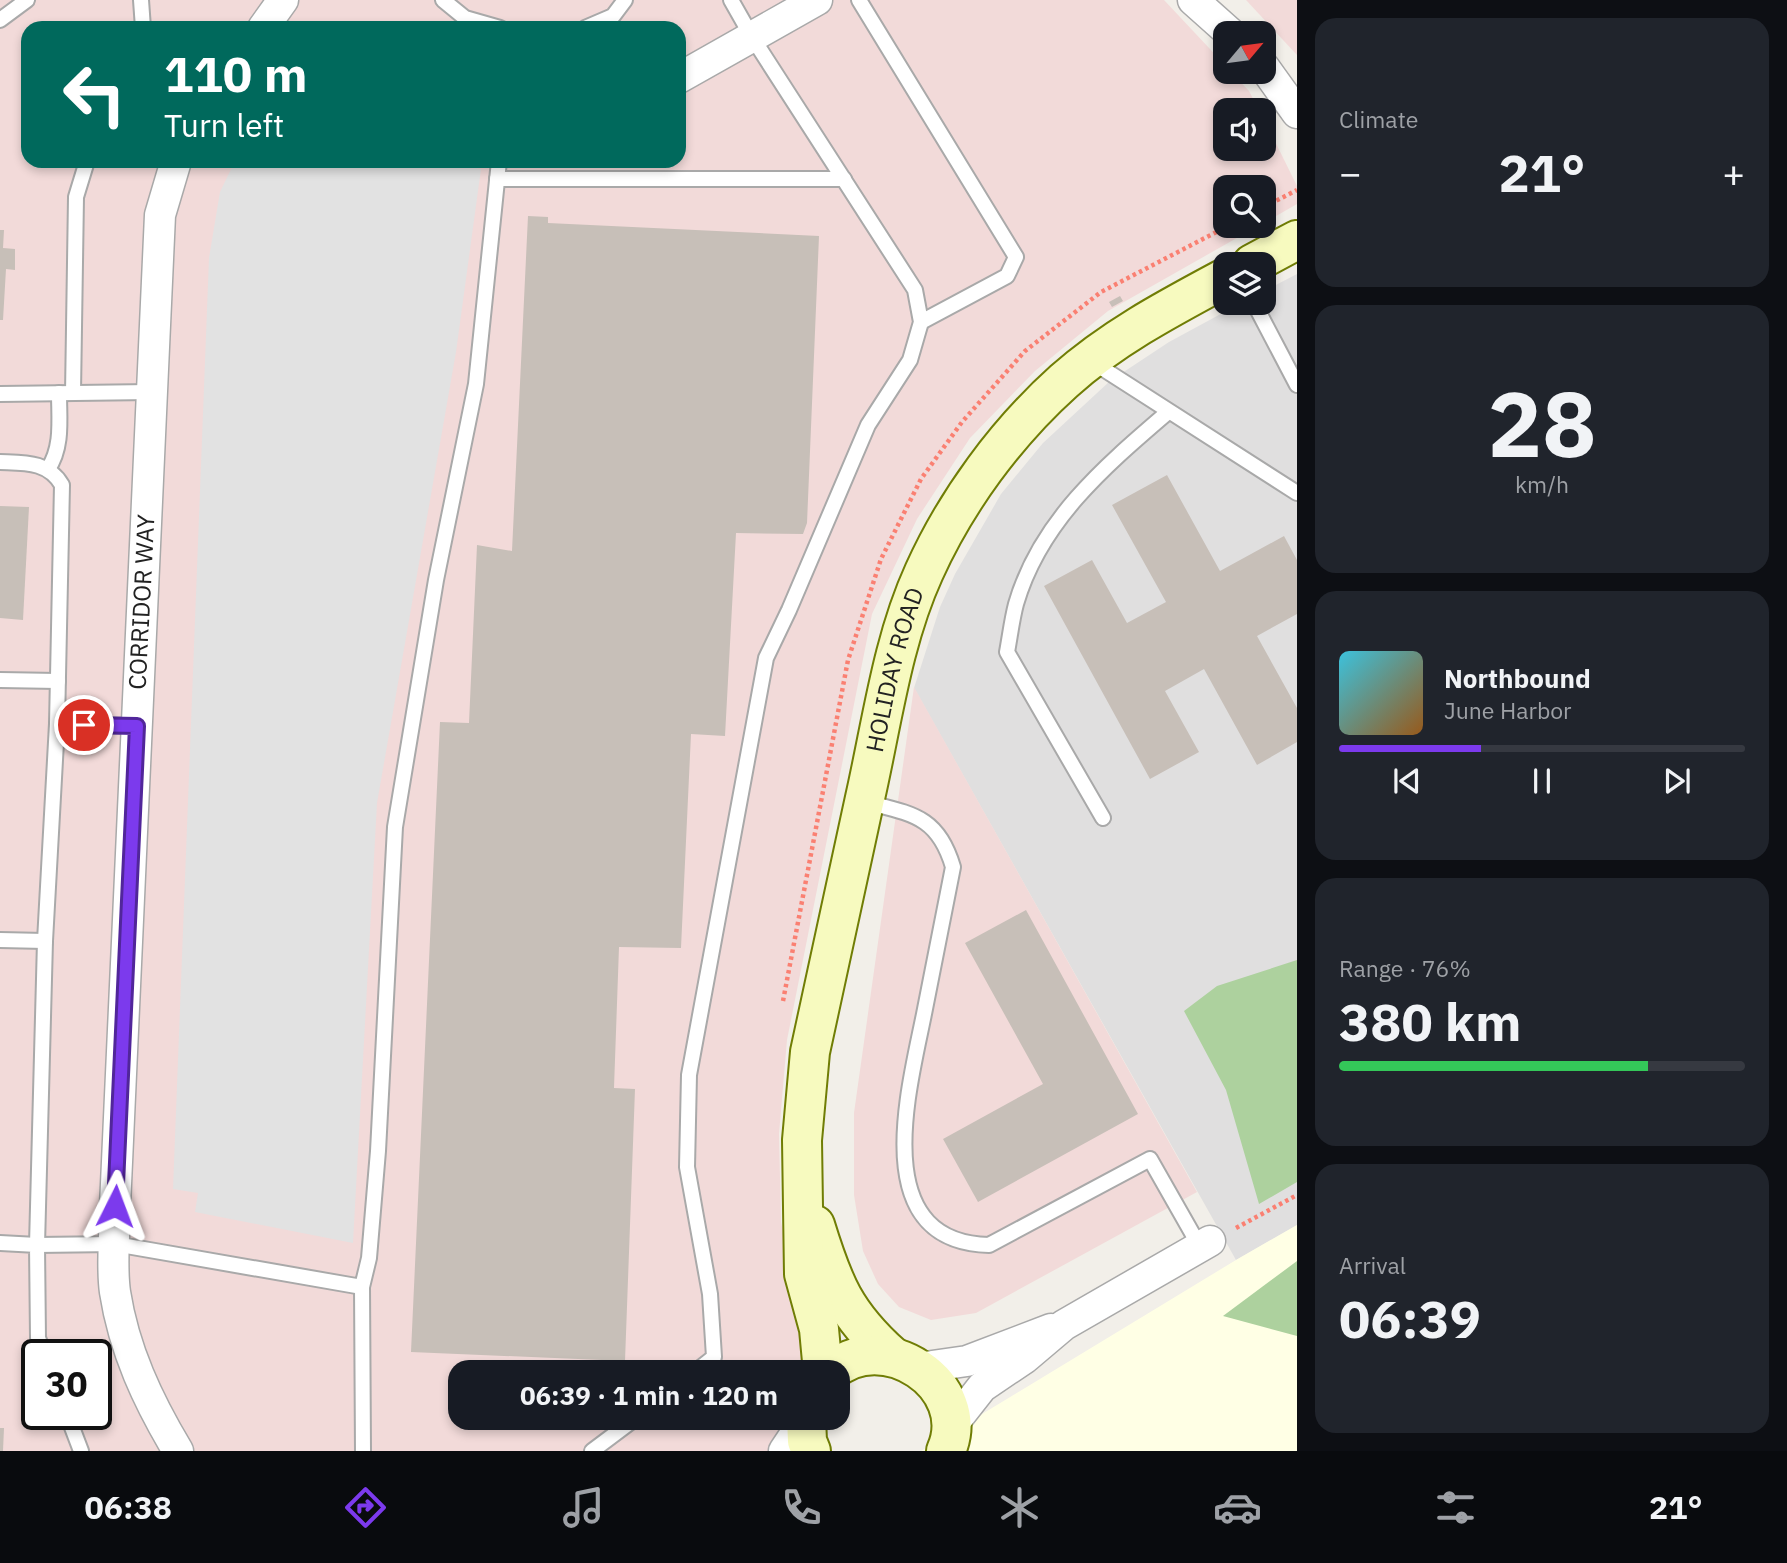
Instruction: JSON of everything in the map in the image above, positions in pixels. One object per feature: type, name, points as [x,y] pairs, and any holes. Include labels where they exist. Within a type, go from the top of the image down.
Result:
[{"type":"street","points":[[268,21],[283,0]]},
{"type":"street","points":[[686,74],[817,0]]},
{"type":"street","points":[[1193,0],[1217,21]]},
{"type":"street","points":[[1276,83],[1297,113]]},
{"type":"street","name":"CORRIDOR WAY","points":[[174,168],[160,215],[115,1289],[123,1333],[139,1380],[178,1451]]},
{"type":"street","points":[[1274,252],[1297,240]]},
{"type":"street","name":"HOLIDAY ROAD","points":[[822,1360],[819,1329],[804,1274],[805,1193],[802,1140],[810,1052],[900,641],[923,574],[949,523],[978,477],[1063,382],[1146,321],[1213,285]]},
{"type":"street","name":"HOLIDAY ROAD","points":[[805,1193],[838,1290],[861,1328],[905,1362],[932,1377],[945,1399],[947,1440]]},
{"type":"street","points":[[947,1440],[982,1387],[1025,1358],[1064,1325],[1205,1244]]},
{"type":"street","points":[[850,1361],[859,1356],[878,1354],[905,1362],[967,1361],[1016,1340],[1064,1325]]},
{"type":"street","points":[[785,1451],[798,1430]]},
{"type":"street","points":[[807,1430],[811,1451]]},
{"type":"lane","points":[[0,20],[27,0]]},
{"type":"lane","points":[[141,0],[142,21]]},
{"type":"lane","points":[[443,0],[465,18],[476,21]]},
{"type":"lane","points":[[601,21],[613,16],[625,0]]},
{"type":"lane","points":[[711,1360],[715,1357],[710,1294],[687,1167],[689,1075],[766,658],[789,611],[868,425],[910,360],[921,322],[915,290],[731,0]]},
{"type":"lane","points":[[859,0],[1016,257],[1007,276],[921,322]]},
{"type":"lane","points":[[48,469],[57,452],[66,393],[76,197],[85,168]]},
{"type":"lane","points":[[363,1451],[362,1287],[369,1258],[378,1151],[395,827],[436,580],[476,384],[498,168]]},
{"type":"lane","points":[[497,179],[844,179]]},
{"type":"lane","points":[[1260,315],[1297,385]]},
{"type":"lane","points":[[1090,360],[1297,493]]},
{"type":"lane","points":[[0,394],[151,392]]},
{"type":"lane","points":[[1103,818],[1007,652],[1016,604],[1033,559],[1060,515],[1096,476],[1168,412]]},
{"type":"lane","points":[[0,462],[36,464],[48,469],[62,485],[58,724],[45,941],[37,1245],[38,1339]]},
{"type":"lane","points":[[0,680],[58,681]]},
{"type":"lane","points":[[58,724],[137,726]]},
{"type":"lane","points":[[865,801],[918,815],[941,838],[953,867],[903,1119],[904,1167],[914,1199],[926,1220],[944,1234],[967,1245],[989,1245],[1150,1159],[1205,1244]]},
{"type":"lane","points":[[0,940],[45,941]]},
{"type":"lane","points":[[0,1243],[115,1244],[362,1287]]},
{"type":"lane","points":[[73,1430],[81,1451]]},
{"type":"lane","points":[[592,1451],[620,1430]]},
{"type":"path","points":[[1276,201],[1297,190]]},
{"type":"path","points":[[1205,1244],[1297,1195]]},
{"type":"shaded area","points":[[0,0],[1164,0],[1213,52],[1213,84],[1242,84],[1249,91],[1253,98],[1213,98],[1213,161],[1276,161],[1276,143],[1297,186],[1297,204],[1276,216],[1276,175],[1213,175],[1213,238],[1237,238],[1108,311],[1035,371],[970,438],[917,519],[872,614],[787,1040],[779,1134],[781,1222],[808,1353],[806,1360],[448,1360],[448,1430],[780,1430],[769,1451],[0,1451]]},
{"type":"shaded area","points":[[1246,0],[1297,0],[1297,55],[1276,32],[1276,21],[1265,21]]},
{"type":"shaded area","points":[[232,168],[481,169],[456,352],[377,803],[353,1243],[195,1212],[198,1193],[173,1189],[209,258],[220,192]]},
{"type":"shaded area","points":[[1297,274],[1297,1225],[1236,1260],[914,688],[940,607],[955,574],[1001,494],[1043,443],[1110,381],[1169,342],[1219,315],[1276,315],[1276,285]]},
{"type":"shaded area","points":[[914,687],[1197,1192],[976,1313],[931,1320],[899,1307],[878,1284],[863,1251],[854,1195],[854,1113]]},
{"type":"shaded area","points":[[1297,1225],[1297,1451],[921,1451],[1236,1260]]},
{"type":"green space","points":[[1297,960],[1297,1182],[1259,1204],[1226,1090],[1184,1011],[1217,986]]},
{"type":"green space","points":[[1297,1261],[1297,1336],[1223,1316]]},
{"type":"building","points":[[528,216],[548,217],[548,223],[819,236],[807,523],[803,534],[736,533],[725,736],[691,734],[681,948],[619,947],[614,1088],[635,1089],[625,1360],[411,1352],[440,722],[469,723],[477,545],[512,551]]},
{"type":"building","points":[[0,230],[4,230],[3,248],[15,249],[15,270],[6,269],[3,320],[0,320]]},
{"type":"building","points":[[1120,296],[1123,301],[1112,307],[1109,302]]},
{"type":"building","points":[[1167,475],[1220,571],[1284,536],[1297,560],[1297,614],[1257,636],[1297,708],[1297,742],[1257,765],[1204,669],[1165,691],[1199,752],[1150,779],[1044,586],[1092,560],[1127,623],[1166,602],[1112,505]]},
{"type":"building","points":[[0,506],[29,507],[23,620],[0,618]]},
{"type":"building","points":[[1026,910],[1138,1114],[978,1202],[943,1139],[1043,1084],[965,943]]},
{"type":"building","points":[[0,1428],[4,1428],[3,1451],[0,1451]]},
{"type":"route","points":[[84,725],[137,726],[115,1206]]}]
